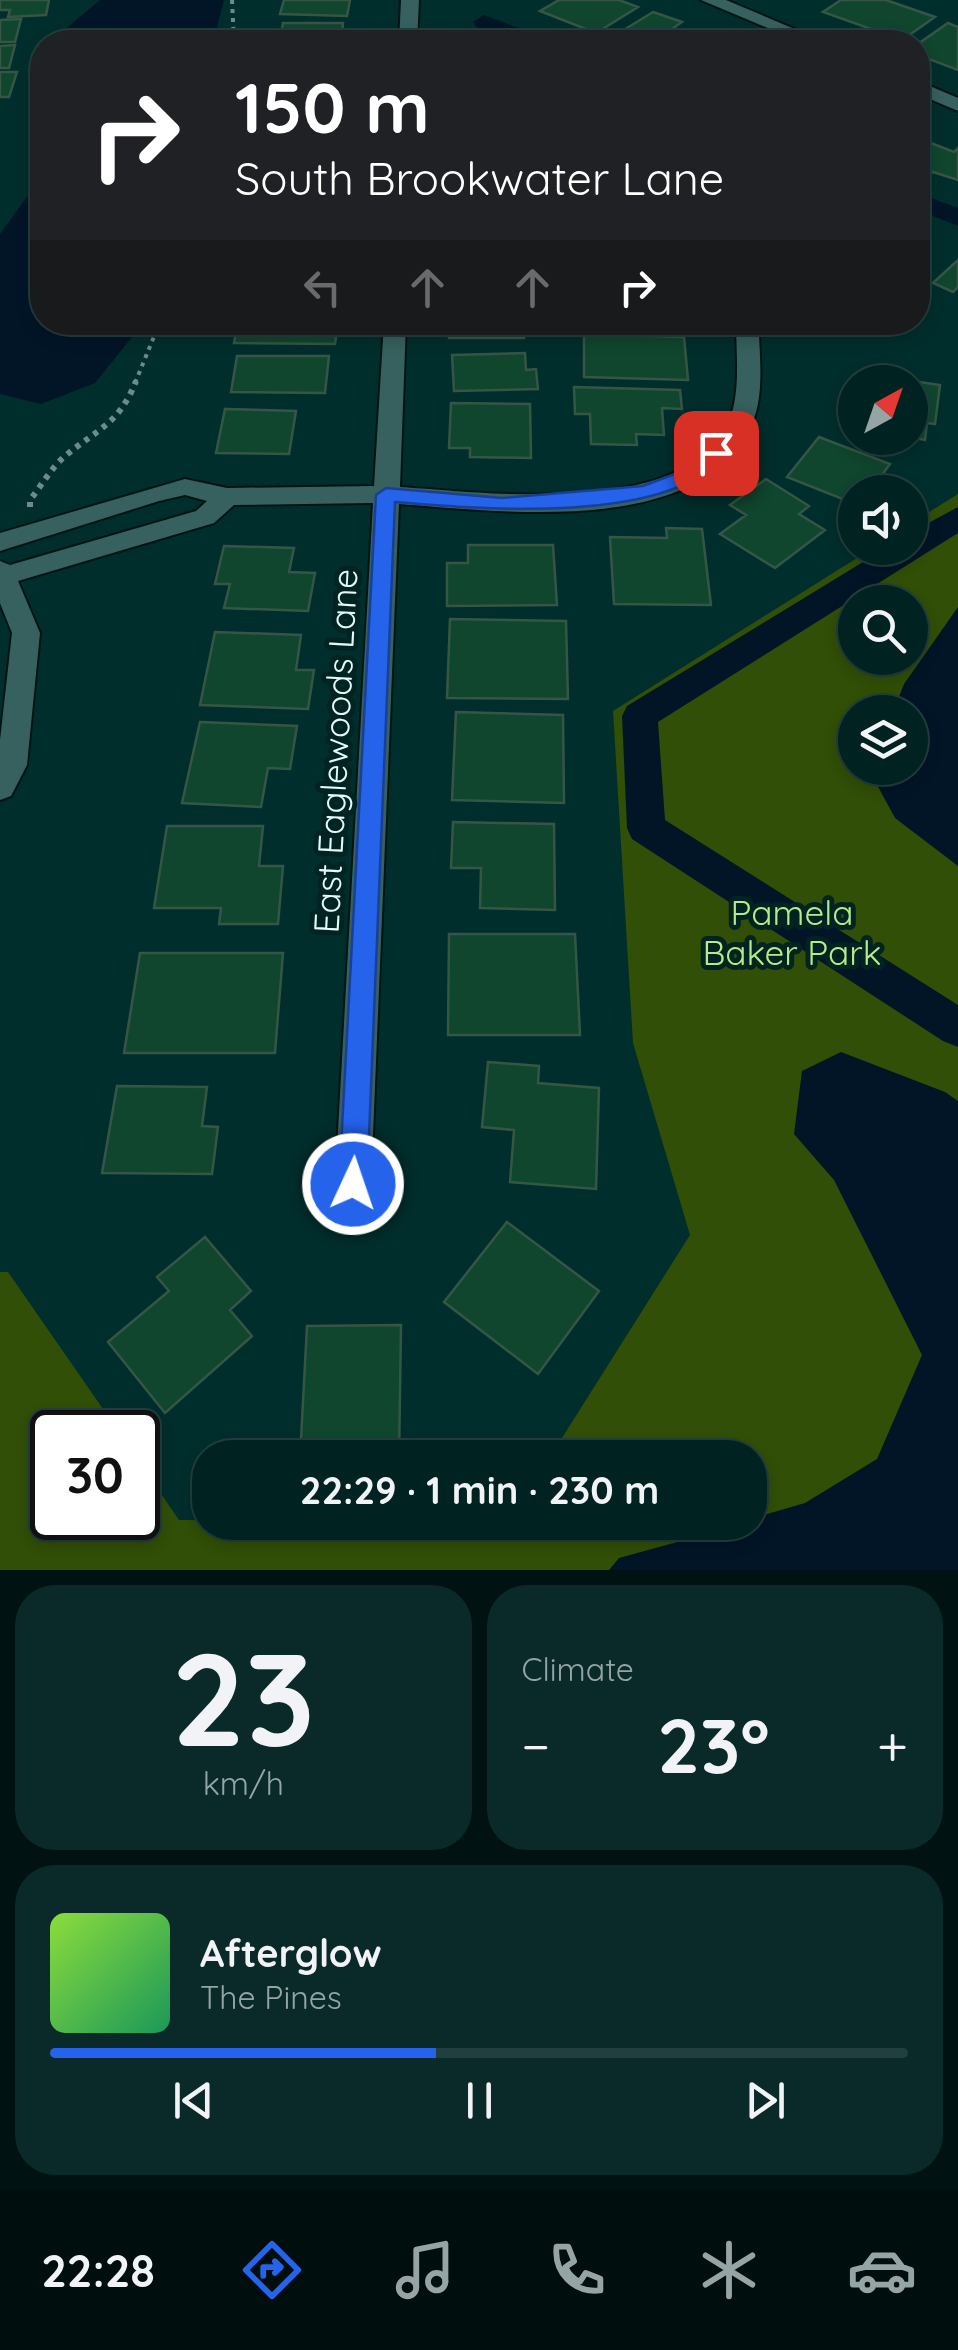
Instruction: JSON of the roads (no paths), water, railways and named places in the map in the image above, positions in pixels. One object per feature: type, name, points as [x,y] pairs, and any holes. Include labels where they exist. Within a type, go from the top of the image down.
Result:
[{"type":"street","points":[[409,30],[410,0]]},
{"type":"street","points":[[710,0],[786,30]]},
{"type":"street","points":[[930,92],[958,105]]},
{"type":"street","name":"East Eaglewoods Lane","points":[[353,1184],[394,335]]},
{"type":"street","points":[[0,542],[186,487],[226,497],[386,495],[502,504],[646,492],[698,472],[735,434],[748,396],[746,335]]},
{"type":"street","points":[[0,788],[12,765],[26,633],[1,574],[205,517],[226,497]]},
{"type":"water","points":[[100,0],[224,0],[216,30],[64,30]]},
{"type":"water","points":[[30,193],[30,335],[134,335],[95,383],[41,404],[0,394],[0,234]]},
{"type":"water","points":[[958,607],[958,866],[895,818],[877,785],[928,785],[928,695],[900,695],[910,675],[928,675],[928,650]]},
{"type":"water","points":[[841,1052],[945,1092],[958,1101],[958,1570],[609,1570],[619,1558],[684,1540],[767,1540],[767,1514],[805,1503],[877,1459],[922,1355],[834,1180],[794,1134],[802,1071]]},
{"type":"waterway","points":[[484,22],[504,30]]},
{"type":"waterway","points":[[930,206],[958,218]]},
{"type":"waterway","points":[[958,518],[640,716],[646,828],[958,1028]]},
{"type":"park label","name":"Pamela Baker Park","points":[[792,933]]}]
